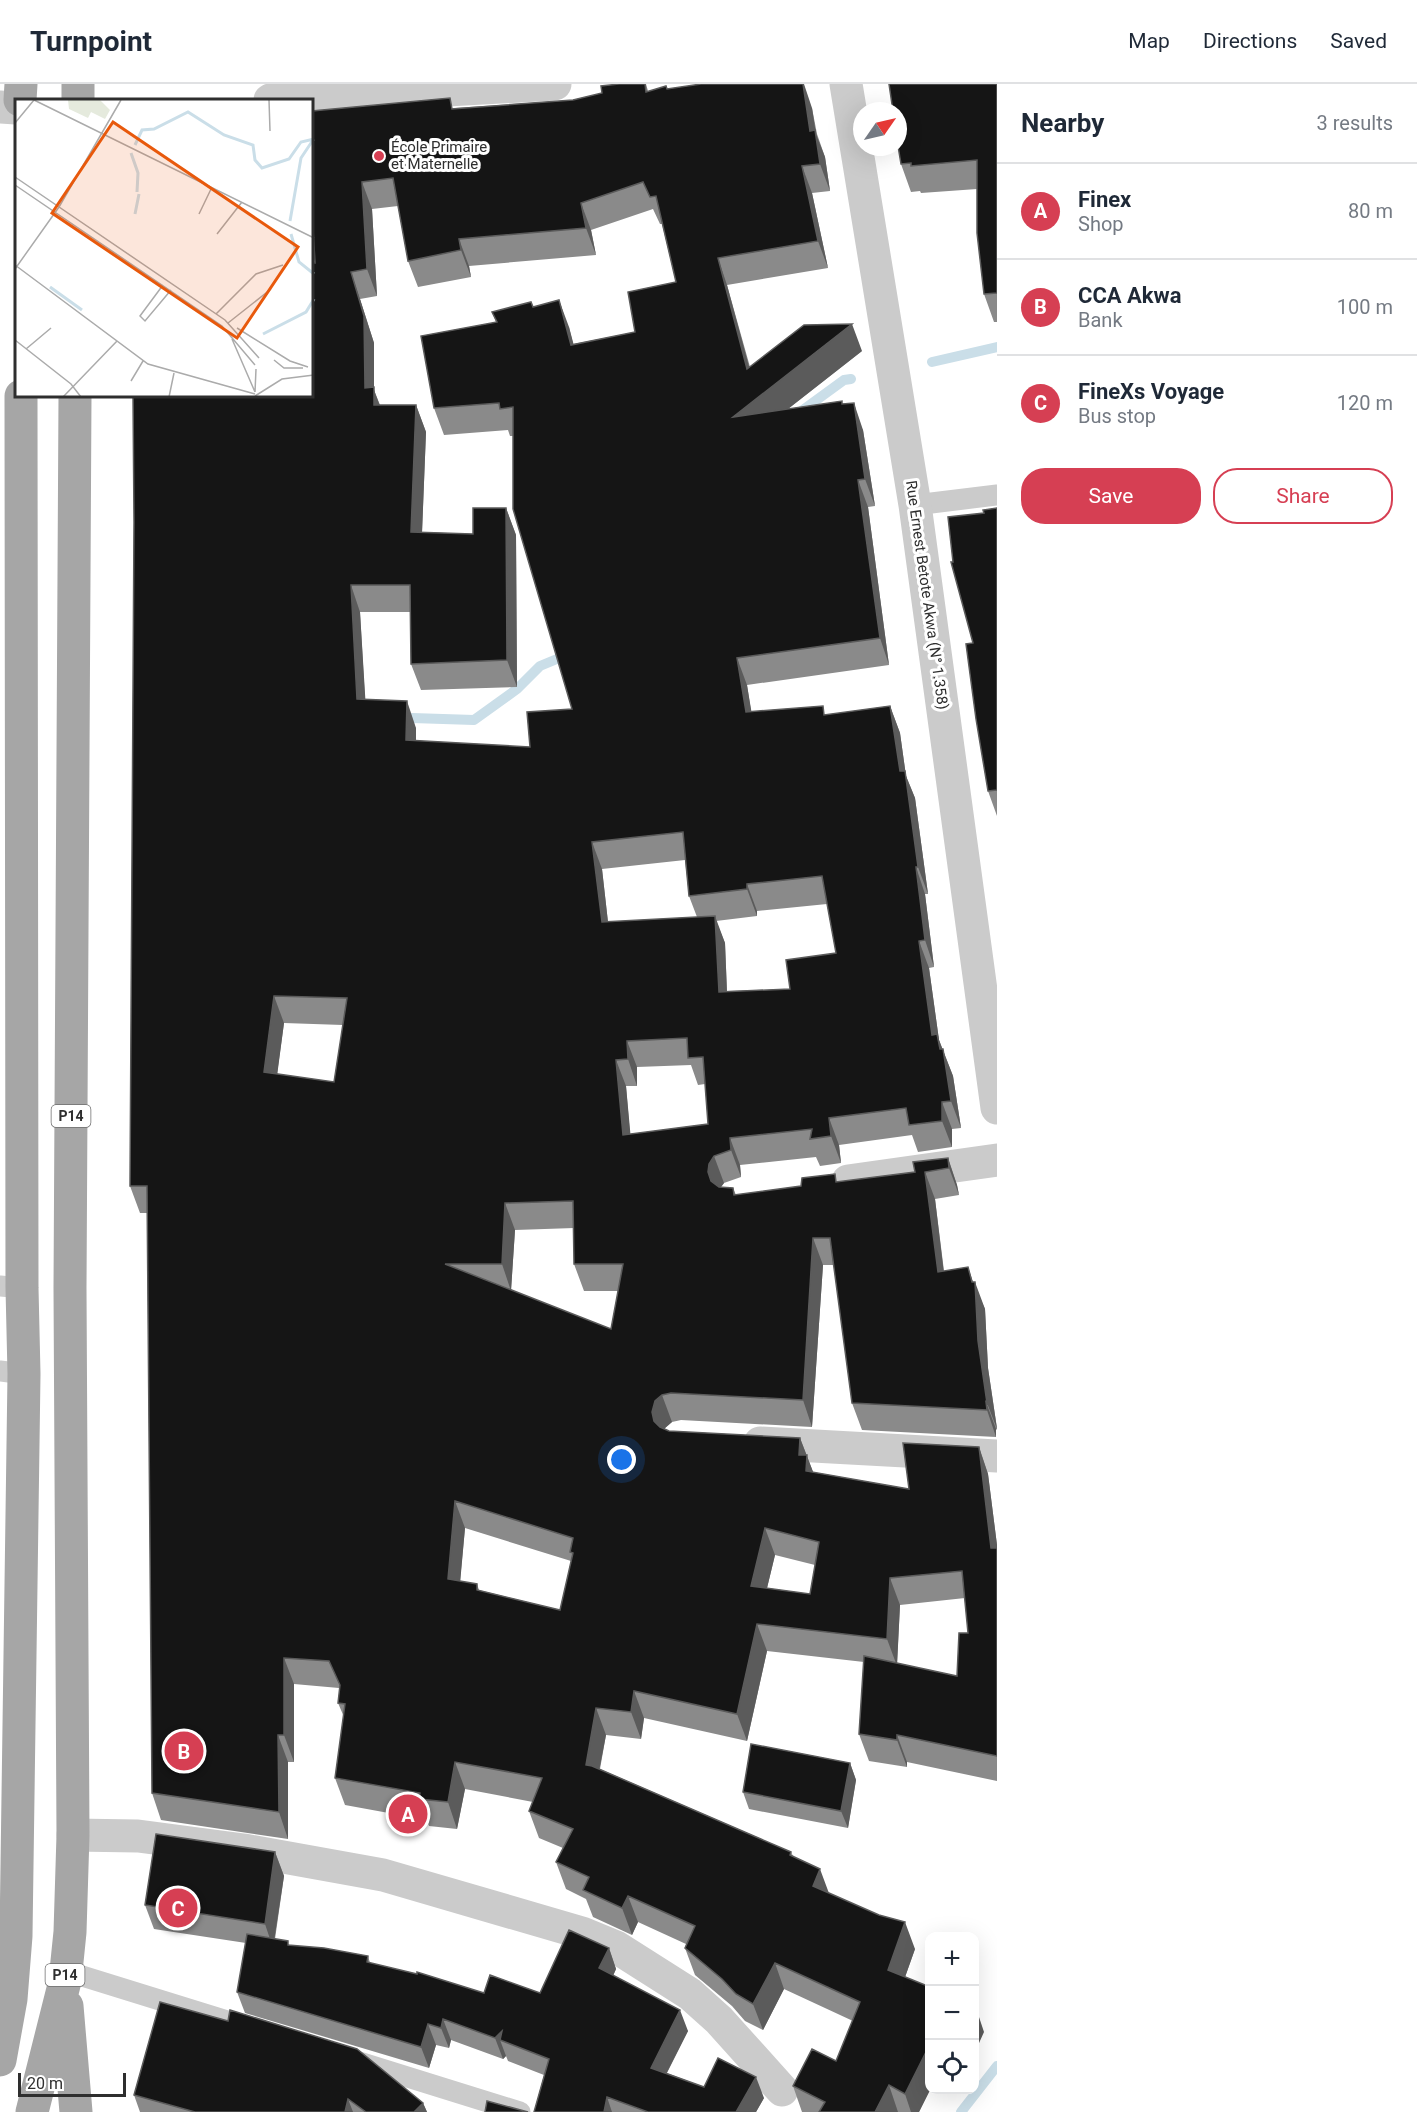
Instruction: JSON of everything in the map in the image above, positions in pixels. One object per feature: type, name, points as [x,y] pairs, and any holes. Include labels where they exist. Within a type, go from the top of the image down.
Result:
[{"type":"main road","points":[[20,99],[21,84]]},
{"type":"main road","points":[[0,2060],[11,1999],[16,1936],[11,1287],[21,398]]},
{"type":"main road","name":"P14","points":[[32,2112],[65,1976],[70,1932],[73,1835],[70,1276],[75,398]]},
{"type":"main road","points":[[0,1975],[16,1936]]},
{"type":"main road","points":[[65,1976],[76,2112]]},
{"type":"street","points":[[288,99],[555,84]]},
{"type":"street","name":"Rue Ernest Betote Akwa (N° 1.358)","points":[[846,84],[915,505],[997,1108]]},
{"type":"street","points":[[0,107],[15,108]]},
{"type":"street","points":[[819,1185],[997,1160]]},
{"type":"street","points":[[727,1441],[997,1456]]},
{"type":"street","points":[[73,1835],[138,1836],[244,1850],[350,1868],[383,1875],[582,1934],[616,1947],[690,1994],[719,2020],[782,2090]]},
{"type":"lane","points":[[915,505],[997,495]]},
{"type":"lane","points":[[65,1976],[259,2031]]},
{"type":"lane","points":[[339,2056],[520,2112]]},
{"type":"building","points":[[619,84],[645,84],[646,92],[666,86],[667,89],[701,84],[803,84],[810,131],[815,130],[820,164],[802,166],[818,241],[718,258],[747,369],[804,325],[852,324],[733,417],[842,401],[842,404],[854,403],[865,479],[858,480],[880,638],[737,658],[746,712],[823,706],[824,715],[890,706],[900,771],[905,771],[918,867],[916,867],[925,940],[919,941],[932,1035],[937,1034],[940,1049],[943,1049],[951,1101],[942,1102],[942,1121],[909,1125],[906,1108],[829,1118],[831,1136],[810,1139],[812,1129],[730,1138],[731,1150],[714,1156],[709,1164],[708,1172],[711,1181],[719,1187],[733,1188],[734,1195],[801,1186],[802,1178],[835,1174],[836,1182],[915,1172],[913,1162],[948,1158],[949,1168],[925,1172],[938,1272],[968,1267],[972,1282],[975,1282],[978,1341],[987,1410],[852,1403],[830,1238],[813,1238],[803,1400],[671,1393],[662,1395],[655,1401],[652,1412],[654,1421],[669,1431],[800,1438],[799,1455],[807,1455],[806,1471],[909,1489],[903,1443],[979,1447],[991,1548],[997,1548],[997,1756],[897,1735],[897,1740],[859,1734],[864,1656],[957,1676],[959,1633],[968,1633],[962,1571],[890,1578],[887,1639],[757,1624],[737,1714],[634,1691],[631,1712],[596,1708],[586,1765],[791,1852],[790,1855],[820,1869],[813,1886],[879,1915],[905,1922],[888,1970],[925,1985],[925,2054],[905,2094],[889,2085],[875,2112],[819,2112],[825,2102],[793,2086],[812,2049],[836,2061],[860,2002],[775,1963],[753,2004],[736,1994],[685,1948],[695,1926],[628,1896],[622,1908],[583,1890],[589,1877],[556,1862],[573,1829],[529,1811],[542,1778],[455,1762],[448,1802],[419,1799],[420,1793],[335,1778],[345,1704],[338,1703],[340,1685],[329,1661],[284,1658],[284,1735],[278,1735],[279,1812],[152,1793],[147,1186],[130,1186],[133,398],[314,398],[314,111],[450,98],[452,109],[573,100],[602,93],[601,86]],"holes":[[[393,178],[408,261],[461,250],[459,239],[586,228],[581,203],[643,182],[650,197],[656,196],[676,282],[628,292],[635,332],[571,345],[559,300],[533,307],[531,302],[492,312],[497,322],[421,336],[434,408],[499,403],[500,409],[513,407],[513,509],[572,709],[527,712],[530,747],[406,740],[407,701],[357,699],[351,585],[410,585],[411,664],[507,660],[506,508],[473,508],[473,534],[411,532],[416,405],[374,405],[374,387],[365,388],[364,316],[351,272],[367,269],[362,182]],[[683,832],[689,896],[747,889],[747,884],[822,876],[836,953],[786,960],[790,989],[719,992],[715,916],[602,922],[592,842]],[[274,996],[347,998],[334,1082],[264,1072]],[[687,1038],[688,1058],[703,1057],[708,1124],[623,1135],[616,1060],[628,1059],[627,1041]],[[573,1201],[574,1264],[623,1264],[611,1329],[445,1264],[502,1264],[505,1203]],[[455,1501],[573,1538],[570,1552],[573,1553],[560,1610],[477,1590],[477,1584],[448,1579]],[[765,1528],[819,1542],[810,1594],[751,1586]]]},
{"type":"building","points":[[889,84],[997,84],[997,293],[984,294],[977,233],[977,160],[911,166],[911,163],[901,164],[900,156],[907,156],[907,102],[892,102]]},
{"type":"building","points":[[997,508],[997,790],[988,791],[966,644],[973,643],[951,562],[953,562],[948,517],[984,513],[983,510]]},
{"type":"building","points":[[751,1744],[850,1763],[841,1811],[743,1792]]},
{"type":"building","points":[[156,1834],[275,1852],[265,1924],[145,1905]]},
{"type":"building","points":[[569,1930],[609,1948],[599,1968],[680,2010],[651,2068],[704,2087],[718,2058],[756,2077],[736,2112],[648,2112],[607,2097],[604,2112],[534,2112],[549,2059],[500,2040],[502,2031],[495,2038],[443,2019],[441,2028],[428,2024],[421,2047],[237,1992],[247,1934],[288,1941],[288,1945],[324,1948],[368,1956],[367,1962],[417,1974],[417,1972],[484,1993],[490,1975],[540,1993]]},
{"type":"building","points":[[160,2002],[228,2021],[230,2010],[357,2049],[423,2103],[414,2112],[366,2112],[348,2099],[345,2112],[195,2112],[134,2095]]},
{"type":"building","points":[[487,2101],[528,2112],[485,2112]]},
{"type":"waterway","points":[[932,362],[997,347]]},
{"type":"waterway","points":[[796,415],[844,380],[851,379]]},
{"type":"waterway","points":[[412,718],[474,720],[517,689],[540,666],[569,654]]},
{"type":"waterway","points":[[961,2112],[997,2066]]},
{"type":"place","name":"École Primaire et Maternelle","points":[[379,156]]},
{"type":"place","name":"CCA Akwa","points":[[184,1751]]},
{"type":"place","name":"Finex","points":[[408,1814]]},
{"type":"place","name":"FineXs Voyage","points":[[178,1908]]}]
